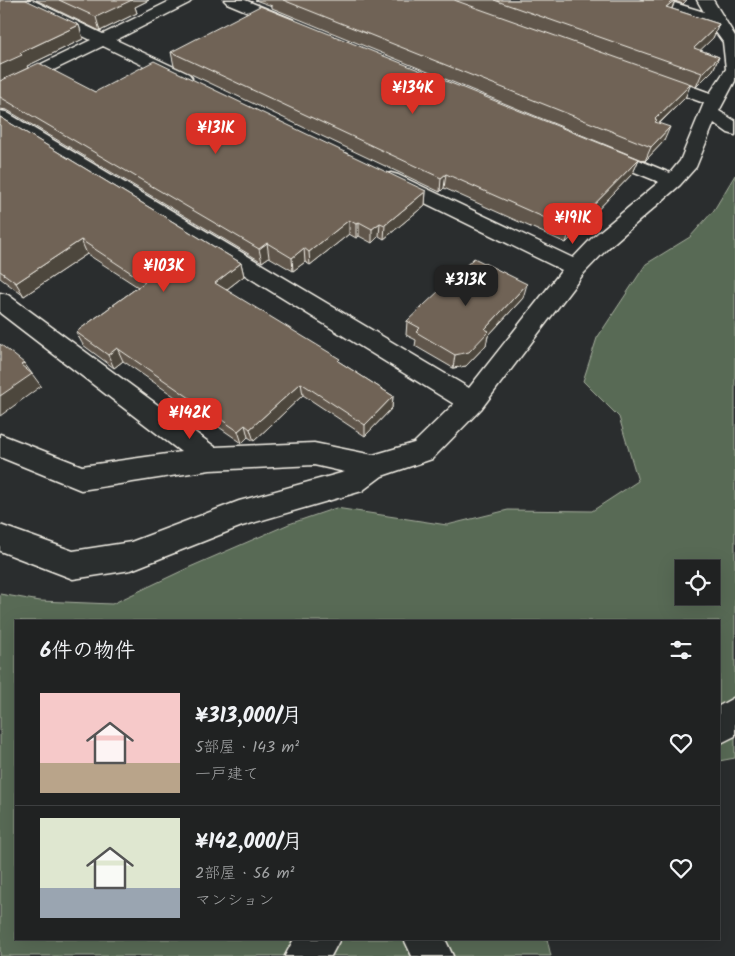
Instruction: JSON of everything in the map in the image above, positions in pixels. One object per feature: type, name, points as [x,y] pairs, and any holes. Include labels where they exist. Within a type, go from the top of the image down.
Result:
[{"type":"street","points":[[20,0],[202,87]]},
{"type":"street","points":[[0,91],[184,0]]},
{"type":"street","points":[[232,0],[305,30]]},
{"type":"street","points":[[649,0],[716,21]]},
{"type":"street","points":[[0,538],[73,565],[131,556],[239,514],[352,482],[373,467],[423,451],[472,402],[576,268],[600,244],[673,181],[689,163],[712,106],[734,69],[732,42],[716,21],[705,0]]},
{"type":"street","points":[[640,74],[712,106],[735,129]]},
{"type":"street","points":[[0,116],[472,402]]},
{"type":"street","points":[[590,147],[673,181]]},
{"type":"street","points":[[371,169],[576,268]]},
{"type":"street","points":[[0,301],[210,458]]},
{"type":"street","points":[[0,446],[81,478],[210,458],[314,454],[373,467]]},
{"type":"street","points":[[720,726],[735,714]]},
{"type":"street","points":[[305,956],[319,940]]},
{"type":"street","points":[[425,940],[433,956]]},
{"type":"green space","points":[[735,175],[735,758],[720,761],[720,620],[15,620],[15,940],[547,940],[551,956],[0,956],[0,594],[40,601],[112,604],[190,567],[289,524],[336,508],[447,525],[508,510],[592,511],[638,481],[619,417],[583,381],[597,338],[646,264],[690,237],[714,210]]},
{"type":"building","points":[[0,0],[26,0],[79,25],[20,53],[22,55],[0,65]]},
{"type":"building","points":[[59,0],[132,0],[96,17]]},
{"type":"building","points":[[283,0],[454,0],[691,84],[655,119],[657,120],[655,122],[670,127],[651,147]]},
{"type":"building","points":[[494,0],[675,0],[666,7],[719,24],[694,48],[719,57],[702,73]]},
{"type":"building","points":[[260,6],[639,159],[570,229],[446,174],[441,178],[171,52]]},
{"type":"building","points":[[154,61],[426,191],[385,225],[380,223],[372,229],[359,222],[356,224],[349,220],[309,252],[304,248],[292,258],[267,243],[259,249],[0,97],[0,81],[39,63],[95,92]]},
{"type":"building","points":[[0,117],[241,263],[215,283],[340,359],[338,361],[393,396],[365,425],[301,383],[250,429],[245,425],[238,431],[117,348],[108,355],[76,332],[145,282],[81,240],[16,283],[0,271]]},
{"type":"building","points":[[474,258],[527,284],[485,329],[489,331],[469,352],[455,355],[416,332],[420,328],[407,321]]},
{"type":"building","points":[[0,344],[24,363],[21,365],[32,374],[0,396]]}]
